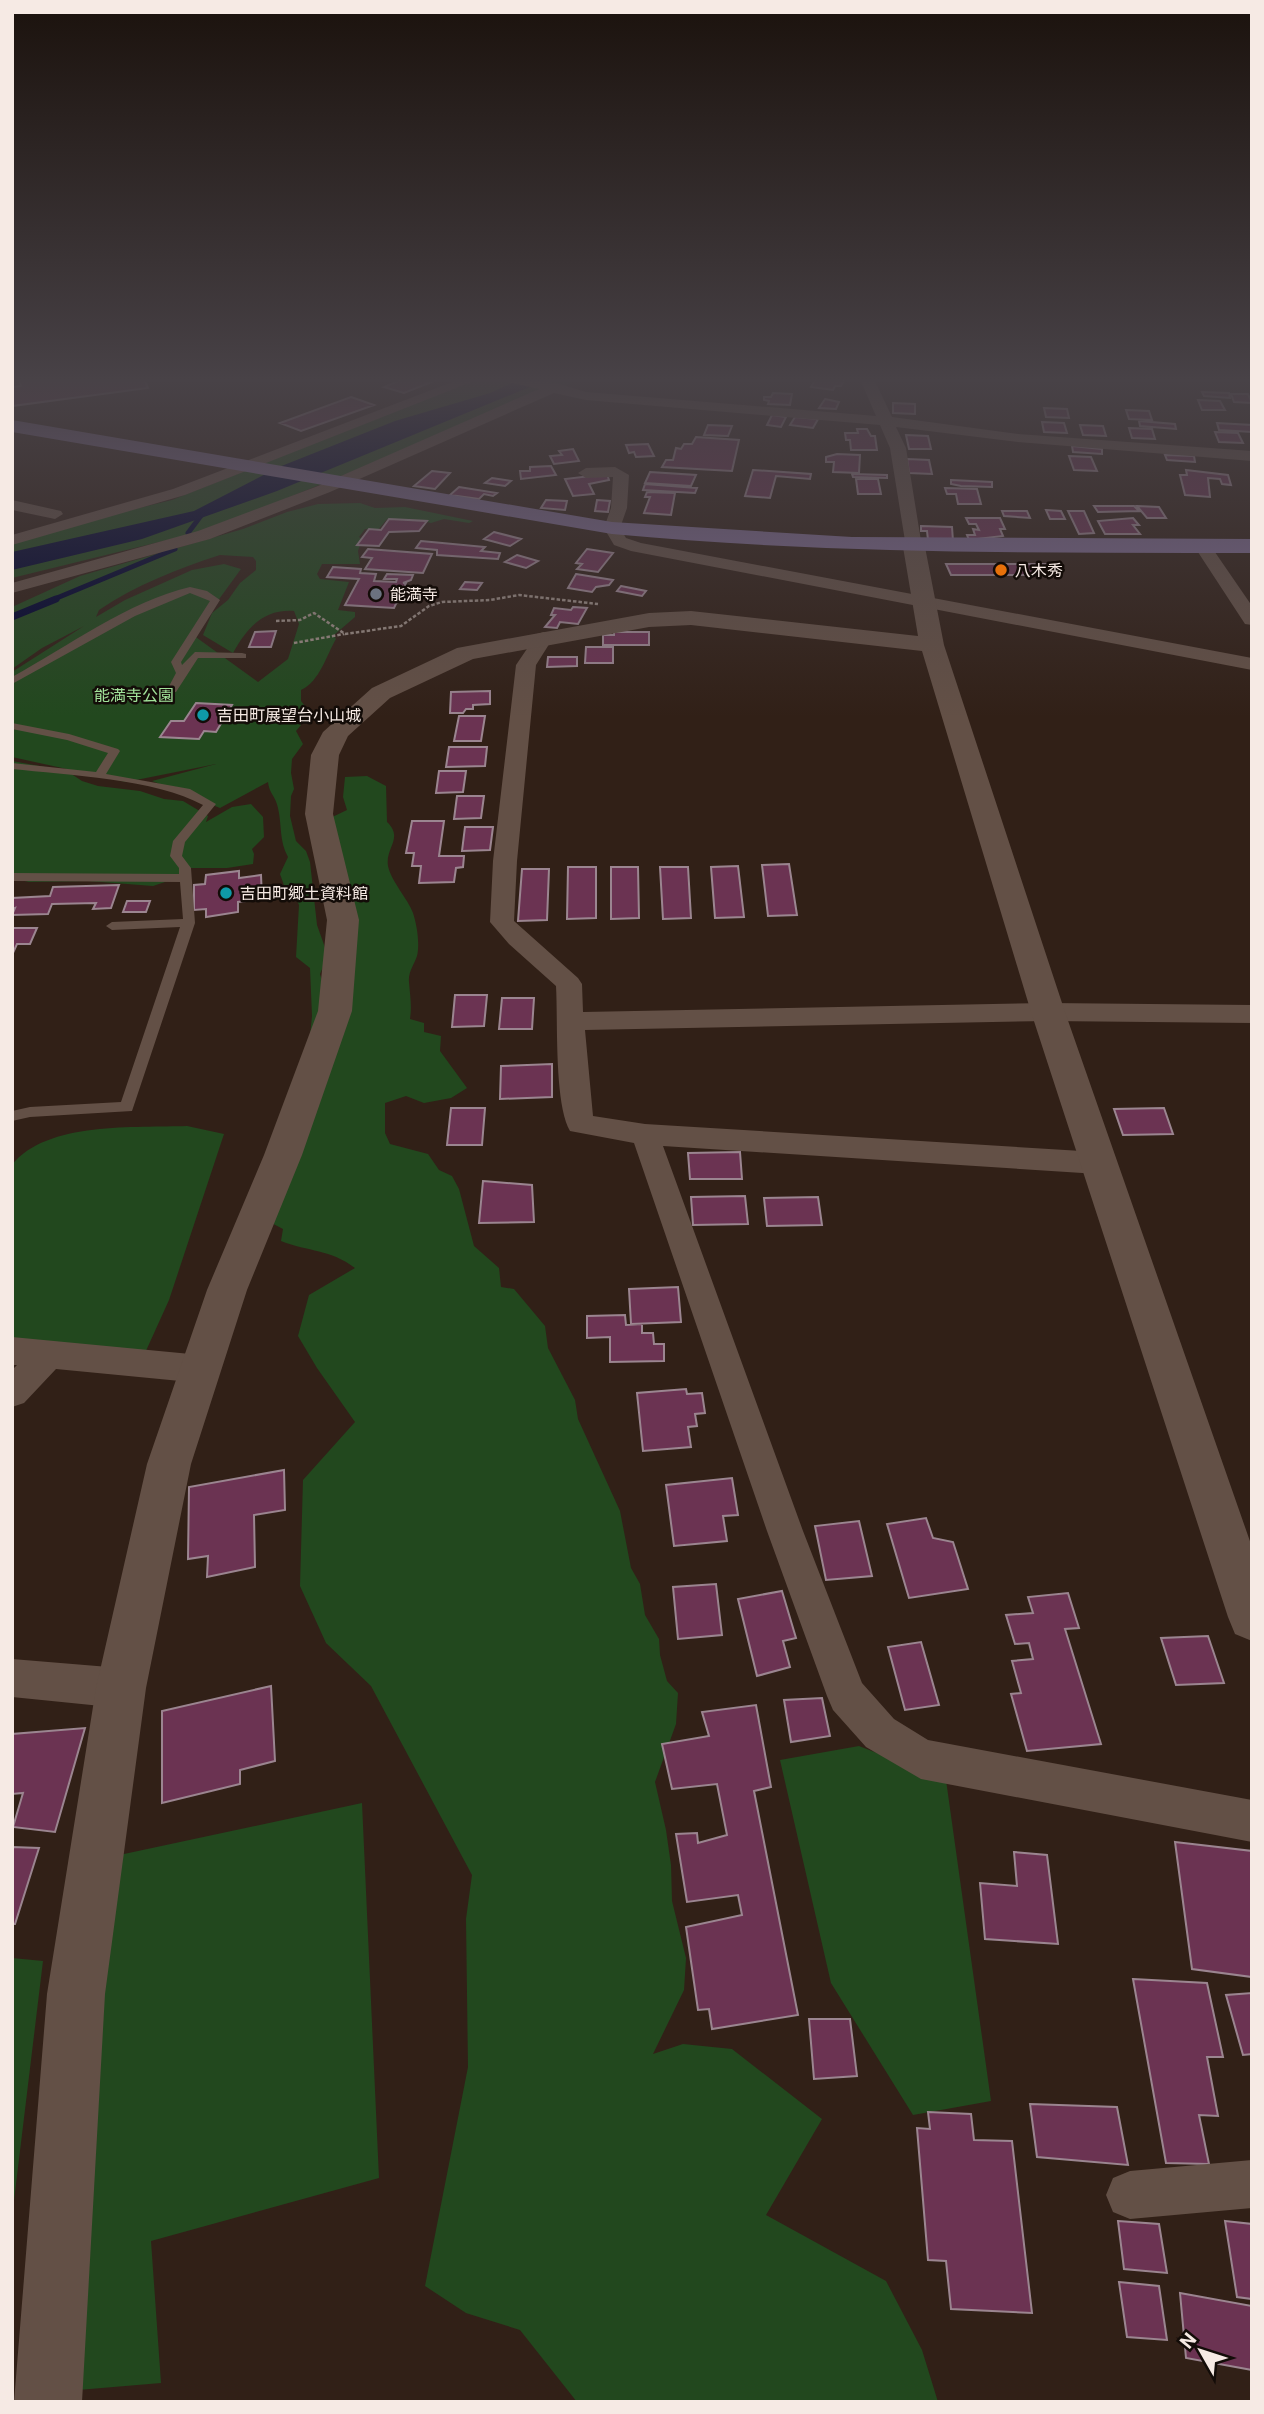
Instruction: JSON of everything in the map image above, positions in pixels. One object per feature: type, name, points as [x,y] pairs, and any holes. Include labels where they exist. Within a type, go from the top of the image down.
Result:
[{"type":"main road","points":[[390,492],[612,528],[713,539],[914,547],[1252,546]]},
{"type":"street","points":[[12,524],[55,514],[124,492]]},
{"type":"street","points":[[12,540],[180,492]]},
{"type":"street","points":[[12,588],[204,535],[315,492]]},
{"type":"street","points":[[620,492],[619,508],[612,528],[620,541],[637,547],[1252,664]]},
{"type":"street","points":[[905,492],[932,645],[1048,1012],[1252,1616]]},
{"type":"street","points":[[12,505],[55,514]]},
{"type":"street","points":[[1202,546],[1252,620]]},
{"type":"street","points":[[12,601],[51,579]]},
{"type":"street","points":[[48,2402],[76,1994],[121,1688],[169,1464],[227,1290],[283,1155],[335,1011],[343,920],[319,814],[325,755],[336,732],[381,693],[466,653],[649,620],[691,618],[932,645]]},
{"type":"street","points":[[544,639],[526,665],[505,861],[502,922],[513,936],[558,971],[569,984],[575,1096],[580,1124],[645,1134],[1098,1163]]},
{"type":"street","points":[[572,1021],[1048,1012],[1252,1014]]},
{"type":"street","points":[[645,1134],[785,1531],[847,1696],[880,1733],[920,1759],[1252,1821]]},
{"type":"street","points":[[12,1352],[201,1369]]},
{"type":"street","points":[[12,1393],[48,1355]]},
{"type":"street","points":[[12,1678],[121,1688]]},
{"type":"street","points":[[1130,2195],[1252,2184]]},
{"type":"lane","points":[[12,681],[146,606],[188,590],[206,594],[215,600],[176,662],[181,673]]},
{"type":"lane","points":[[172,690],[195,655],[242,656]]},
{"type":"lane","points":[[12,726],[69,737],[114,751],[99,776]]},
{"type":"lane","points":[[12,766],[99,776],[186,791],[210,804],[179,841],[176,856],[185,868],[189,923],[127,1107],[30,1112],[12,1116]]},
{"type":"lane","points":[[12,877],[186,878]]},
{"type":"lane","points":[[112,926],[189,923]]},
{"type":"path","points":[[294,643],[401,626],[429,606],[442,602],[490,600],[519,595],[599,604]]},
{"type":"path","points":[[276,621],[300,620],[314,613],[345,634]]},
{"type":"green space","points":[[193,492],[303,492],[208,530],[12,578],[12,539],[172,500]]},
{"type":"green space","name":"能満寺公園","points":[[360,503],[375,508],[405,507],[473,521],[469,523],[444,519],[431,523],[387,519],[378,530],[365,529],[359,537],[362,539],[358,551],[360,564],[322,564],[317,574],[320,579],[349,582],[338,610],[355,612],[355,617],[334,635],[336,639],[318,674],[301,690],[301,701],[305,706],[294,712],[301,725],[296,731],[303,744],[292,759],[294,789],[290,816],[296,841],[306,851],[310,862],[317,925],[328,956],[320,974],[323,1002],[309,1047],[312,1016],[310,968],[296,957],[299,905],[295,896],[286,891],[280,874],[288,857],[282,839],[277,804],[268,782],[220,808],[152,781],[216,764],[126,782],[12,757],[12,672],[84,626],[42,648],[12,669],[12,607],[80,576],[243,529],[287,512],[318,504]],"holes":[[[220,555],[253,557],[256,570],[212,613],[203,635],[233,653],[257,622],[273,613],[294,611],[299,624],[288,659],[258,682],[193,635],[241,569],[224,564],[192,570],[125,600],[96,617],[99,610],[127,593],[188,566]]]},
{"type":"green space","points":[[12,761],[67,771],[82,781],[98,786],[140,791],[164,799],[183,801],[208,816],[206,822],[232,807],[251,804],[263,817],[264,837],[252,849],[253,864],[227,868],[185,868],[182,880],[153,886],[88,881],[29,882],[12,878]]},
{"type":"green space","points":[[367,776],[386,786],[387,822],[394,833],[388,866],[392,878],[411,908],[417,929],[418,951],[409,978],[410,1019],[424,1023],[424,1032],[441,1036],[440,1051],[467,1088],[451,1098],[424,1103],[406,1096],[385,1103],[385,1133],[390,1144],[428,1154],[439,1170],[452,1176],[459,1189],[474,1246],[499,1268],[501,1287],[514,1289],[545,1326],[548,1348],[575,1400],[578,1419],[620,1511],[631,1568],[640,1584],[645,1615],[659,1639],[667,1681],[678,1693],[676,1724],[655,1782],[671,1865],[672,1901],[686,1958],[684,1990],[653,2054],[683,2044],[732,2049],[822,2119],[766,2215],[886,2281],[922,2350],[938,2402],[577,2402],[520,2330],[466,2313],[425,2286],[468,2067],[466,1919],[472,1875],[371,1686],[326,1643],[300,1586],[303,1480],[355,1422],[298,1336],[309,1295],[355,1268],[337,1257],[281,1241],[283,1229],[262,1218],[341,988],[326,820],[347,810],[343,797],[345,777]]},
{"type":"green space","points":[[187,1126],[224,1134],[169,1300],[145,1353],[12,1338],[12,1165],[27,1151],[69,1134],[119,1128]]},
{"type":"green space","points":[[859,1746],[946,1780],[991,2101],[913,2115],[831,1983],[780,1760]]},
{"type":"green space","points":[[362,1803],[379,2178],[151,2241],[161,2383],[66,2391],[96,1860]]},
{"type":"green space","points":[[12,1958],[43,1961],[12,2217]]},
{"type":"water","points":[[231,492],[275,492],[142,539],[12,570],[12,552],[194,511]]},
{"type":"building","points":[[454,492],[497,493],[493,496],[484,494],[479,499],[450,495]]},
{"type":"building","points":[[571,492],[593,492],[594,494],[573,496]]},
{"type":"building","points":[[647,492],[675,493],[671,515],[644,513],[650,497],[645,497]]},
{"type":"building","points":[[746,492],[772,492],[770,498],[745,496]]},
{"type":"building","points":[[858,492],[881,492],[881,494],[858,494]]},
{"type":"building","points":[[946,492],[978,492],[981,504],[958,504],[956,494]]},
{"type":"building","points":[[1184,492],[1209,492],[1210,497],[1185,495]]},
{"type":"building","points":[[546,500],[567,501],[565,510],[541,508]]},
{"type":"building","points":[[597,500],[610,501],[608,512],[595,511]]},
{"type":"building","points":[[1094,506],[1134,506],[1139,511],[1098,512]]},
{"type":"building","points":[[1137,506],[1159,507],[1166,518],[1147,518]]},
{"type":"building","points":[[1046,510],[1061,511],[1065,519],[1050,519]]},
{"type":"building","points":[[1002,511],[1027,511],[1030,518],[1004,516]]},
{"type":"building","points":[[1068,511],[1084,511],[1094,533],[1079,534]]},
{"type":"building","points":[[966,518],[1000,518],[1005,529],[1000,529],[1003,536],[969,540],[967,535],[975,535],[973,529],[979,530],[976,524],[969,524]]},
{"type":"building","points":[[1133,518],[1139,525],[1133,525],[1140,534],[1105,534],[1098,521]]},
{"type":"building","points":[[389,519],[427,521],[419,531],[389,532],[379,546],[357,545],[369,529],[381,530]]},
{"type":"building","points":[[921,526],[952,527],[953,541],[928,540],[927,531],[921,531]]},
{"type":"building","points":[[494,532],[521,539],[510,546],[484,539]]},
{"type":"building","points":[[421,541],[485,547],[481,551],[500,553],[498,559],[437,555],[437,550],[416,548]]},
{"type":"building","points":[[368,549],[432,554],[423,573],[365,569],[372,558],[362,557]]},
{"type":"building","points":[[587,549],[613,553],[598,572],[577,569],[582,564],[576,563]]},
{"type":"building","points":[[517,555],[538,561],[526,568],[505,562]]},
{"type":"building","name":"八木秀","points":[[946,564],[1052,564],[1057,575],[951,575]]},
{"type":"building","name":"能満寺","points":[[333,567],[361,569],[360,573],[376,574],[374,581],[396,582],[397,579],[384,579],[387,574],[413,575],[411,580],[403,583],[406,583],[394,608],[345,605],[359,579],[327,577]]},
{"type":"building","points":[[576,574],[613,580],[609,585],[596,587],[592,592],[568,588]]},
{"type":"building","points":[[465,582],[482,583],[477,590],[460,589]]},
{"type":"building","points":[[621,586],[646,591],[642,596],[617,591]]},
{"type":"building","points":[[573,607],[587,608],[578,624],[560,622],[557,628],[545,627],[555,615],[551,615],[554,608],[571,610]]},
{"type":"building","points":[[276,631],[271,647],[249,647],[255,632]]},
{"type":"building","points":[[614,632],[649,632],[649,645],[603,645],[603,635],[614,635]]},
{"type":"building","points":[[586,647],[613,647],[613,663],[585,663]]},
{"type":"building","points":[[548,657],[577,657],[577,666],[547,667]]},
{"type":"building","points":[[490,691],[490,704],[473,705],[473,709],[466,709],[463,713],[450,713],[451,692]]},
{"type":"building","points":[[196,703],[232,705],[216,732],[204,731],[199,739],[160,737],[171,721],[184,721]]},
{"type":"building","points":[[459,716],[485,716],[481,741],[454,741]]},
{"type":"building","points":[[449,747],[487,747],[485,766],[446,767]]},
{"type":"building","points":[[439,771],[466,771],[463,792],[436,793]]},
{"type":"building","points":[[457,796],[484,796],[481,818],[454,819]]},
{"type":"building","points":[[412,821],[444,821],[439,856],[464,856],[463,867],[456,868],[454,882],[419,883],[421,866],[412,866],[414,853],[406,853]]},
{"type":"building","points":[[465,827],[493,827],[490,850],[462,851]]},
{"type":"building","points":[[789,864],[797,915],[768,916],[762,865]]},
{"type":"building","points":[[738,866],[744,917],[715,918],[711,867]]},
{"type":"building","points":[[568,867],[596,867],[596,918],[567,919]]},
{"type":"building","points":[[611,867],[638,867],[639,918],[611,919]]},
{"type":"building","points":[[660,867],[688,867],[691,918],[663,919]]},
{"type":"building","points":[[522,869],[549,869],[547,920],[518,921]]},
{"type":"building","points":[[239,871],[239,878],[261,875],[262,899],[238,902],[238,912],[206,917],[206,909],[194,910],[194,885],[205,884],[206,875]]},
{"type":"building","points":[[119,885],[111,908],[93,909],[96,903],[52,904],[48,914],[12,915],[15,908],[12,909],[12,898],[50,896],[53,887]]},
{"type":"building","points":[[127,901],[150,901],[146,912],[123,912]]},
{"type":"building","points":[[12,928],[37,928],[30,944],[17,944],[12,955]]},
{"type":"building","points":[[455,995],[487,995],[484,1026],[452,1027]]},
{"type":"building","points":[[502,998],[534,998],[532,1029],[499,1029]]},
{"type":"building","points":[[552,1064],[552,1097],[500,1099],[501,1066]]},
{"type":"building","points":[[451,1108],[485,1108],[482,1145],[447,1145]]},
{"type":"building","points":[[1164,1108],[1173,1134],[1123,1135],[1114,1109]]},
{"type":"building","points":[[740,1152],[742,1179],[690,1179],[688,1153]]},
{"type":"building","points":[[483,1181],[532,1185],[534,1222],[479,1223]]},
{"type":"building","points":[[745,1196],[748,1224],[693,1225],[691,1197]]},
{"type":"building","points":[[818,1197],[822,1225],[767,1226],[764,1198]]},
{"type":"building","points":[[678,1287],[681,1322],[631,1324],[629,1289]]},
{"type":"building","points":[[625,1315],[626,1325],[642,1324],[642,1333],[653,1333],[654,1344],[664,1344],[664,1361],[610,1362],[610,1337],[587,1338],[587,1316]]},
{"type":"building","points":[[686,1389],[687,1394],[702,1393],[705,1413],[695,1414],[697,1426],[688,1427],[691,1447],[643,1451],[637,1393]]},
{"type":"building","points":[[284,1470],[285,1510],[254,1515],[255,1567],[207,1577],[208,1556],[188,1559],[189,1487]]},
{"type":"building","points":[[732,1478],[738,1515],[723,1516],[727,1541],[674,1546],[666,1485]]},
{"type":"building","points":[[926,1518],[933,1538],[953,1542],[968,1589],[909,1598],[887,1524]]},
{"type":"building","points":[[859,1521],[872,1576],[826,1580],[815,1526]]},
{"type":"building","points":[[716,1584],[722,1635],[678,1639],[673,1587]]},
{"type":"building","points":[[782,1591],[796,1638],[783,1641],[790,1667],[757,1676],[738,1599]]},
{"type":"building","points":[[1068,1593],[1079,1628],[1065,1629],[1101,1744],[1027,1751],[1011,1694],[1021,1693],[1012,1661],[1033,1659],[1029,1643],[1015,1644],[1006,1615],[1033,1613],[1028,1597]]},
{"type":"building","points":[[1208,1636],[1224,1683],[1176,1685],[1161,1638]]},
{"type":"building","points":[[921,1642],[939,1705],[905,1710],[888,1647]]},
{"type":"building","points":[[271,1686],[275,1761],[240,1770],[240,1784],[162,1803],[162,1711]]},
{"type":"building","points":[[822,1698],[830,1736],[791,1742],[784,1700]]},
{"type":"building","points":[[756,1705],[771,1787],[754,1791],[798,2015],[712,2029],[709,2009],[698,2010],[686,1927],[742,1915],[738,1895],[687,1902],[676,1834],[697,1833],[698,1843],[727,1835],[717,1784],[672,1789],[662,1744],[709,1736],[702,1712]]},
{"type":"building","points":[[85,1728],[55,1832],[13,1827],[23,1793],[12,1794],[12,1734]]},
{"type":"building","points":[[1175,1842],[1252,1851],[1252,1977],[1192,1969]]},
{"type":"building","points":[[12,1847],[39,1848],[15,1924],[12,1924]]},
{"type":"building","points":[[1014,1852],[1047,1855],[1058,1944],[985,1939],[980,1883],[1017,1886]]},
{"type":"building","points":[[1133,1979],[1207,1983],[1223,2057],[1207,2057],[1218,2116],[1199,2115],[1209,2164],[1166,2163]]},
{"type":"building","points":[[1252,1993],[1252,2054],[1243,2055],[1226,1995]]},
{"type":"building","points":[[809,2019],[850,2019],[857,2076],[814,2079]]},
{"type":"building","points":[[1030,2104],[1117,2107],[1128,2165],[1037,2157]]},
{"type":"building","points":[[928,2112],[971,2114],[974,2140],[1012,2141],[1032,2313],[951,2309],[946,2261],[928,2260],[917,2128],[930,2129]]},
{"type":"building","points":[[1118,2221],[1159,2224],[1167,2273],[1124,2269]]},
{"type":"building","points":[[1225,2221],[1252,2224],[1252,2299],[1237,2297]]},
{"type":"building","points":[[1119,2282],[1159,2286],[1167,2340],[1127,2337]]},
{"type":"building","points":[[1180,2293],[1252,2306],[1252,2370],[1186,2358]]},
{"type":"waterway","points":[[188,533],[203,513]]},
{"type":"waterway","points":[[52,600],[175,549]]},
{"type":"waterway","points":[[12,617],[56,599]]},
{"type":"place","name":"八木秀","points":[[1001,570]]},
{"type":"place","name":"能満寺","points":[[376,594]]},
{"type":"place","name":"吉田町展望台小山城","points":[[203,715]]},
{"type":"place","name":"吉田町郷土資料館","points":[[226,893]]}]
